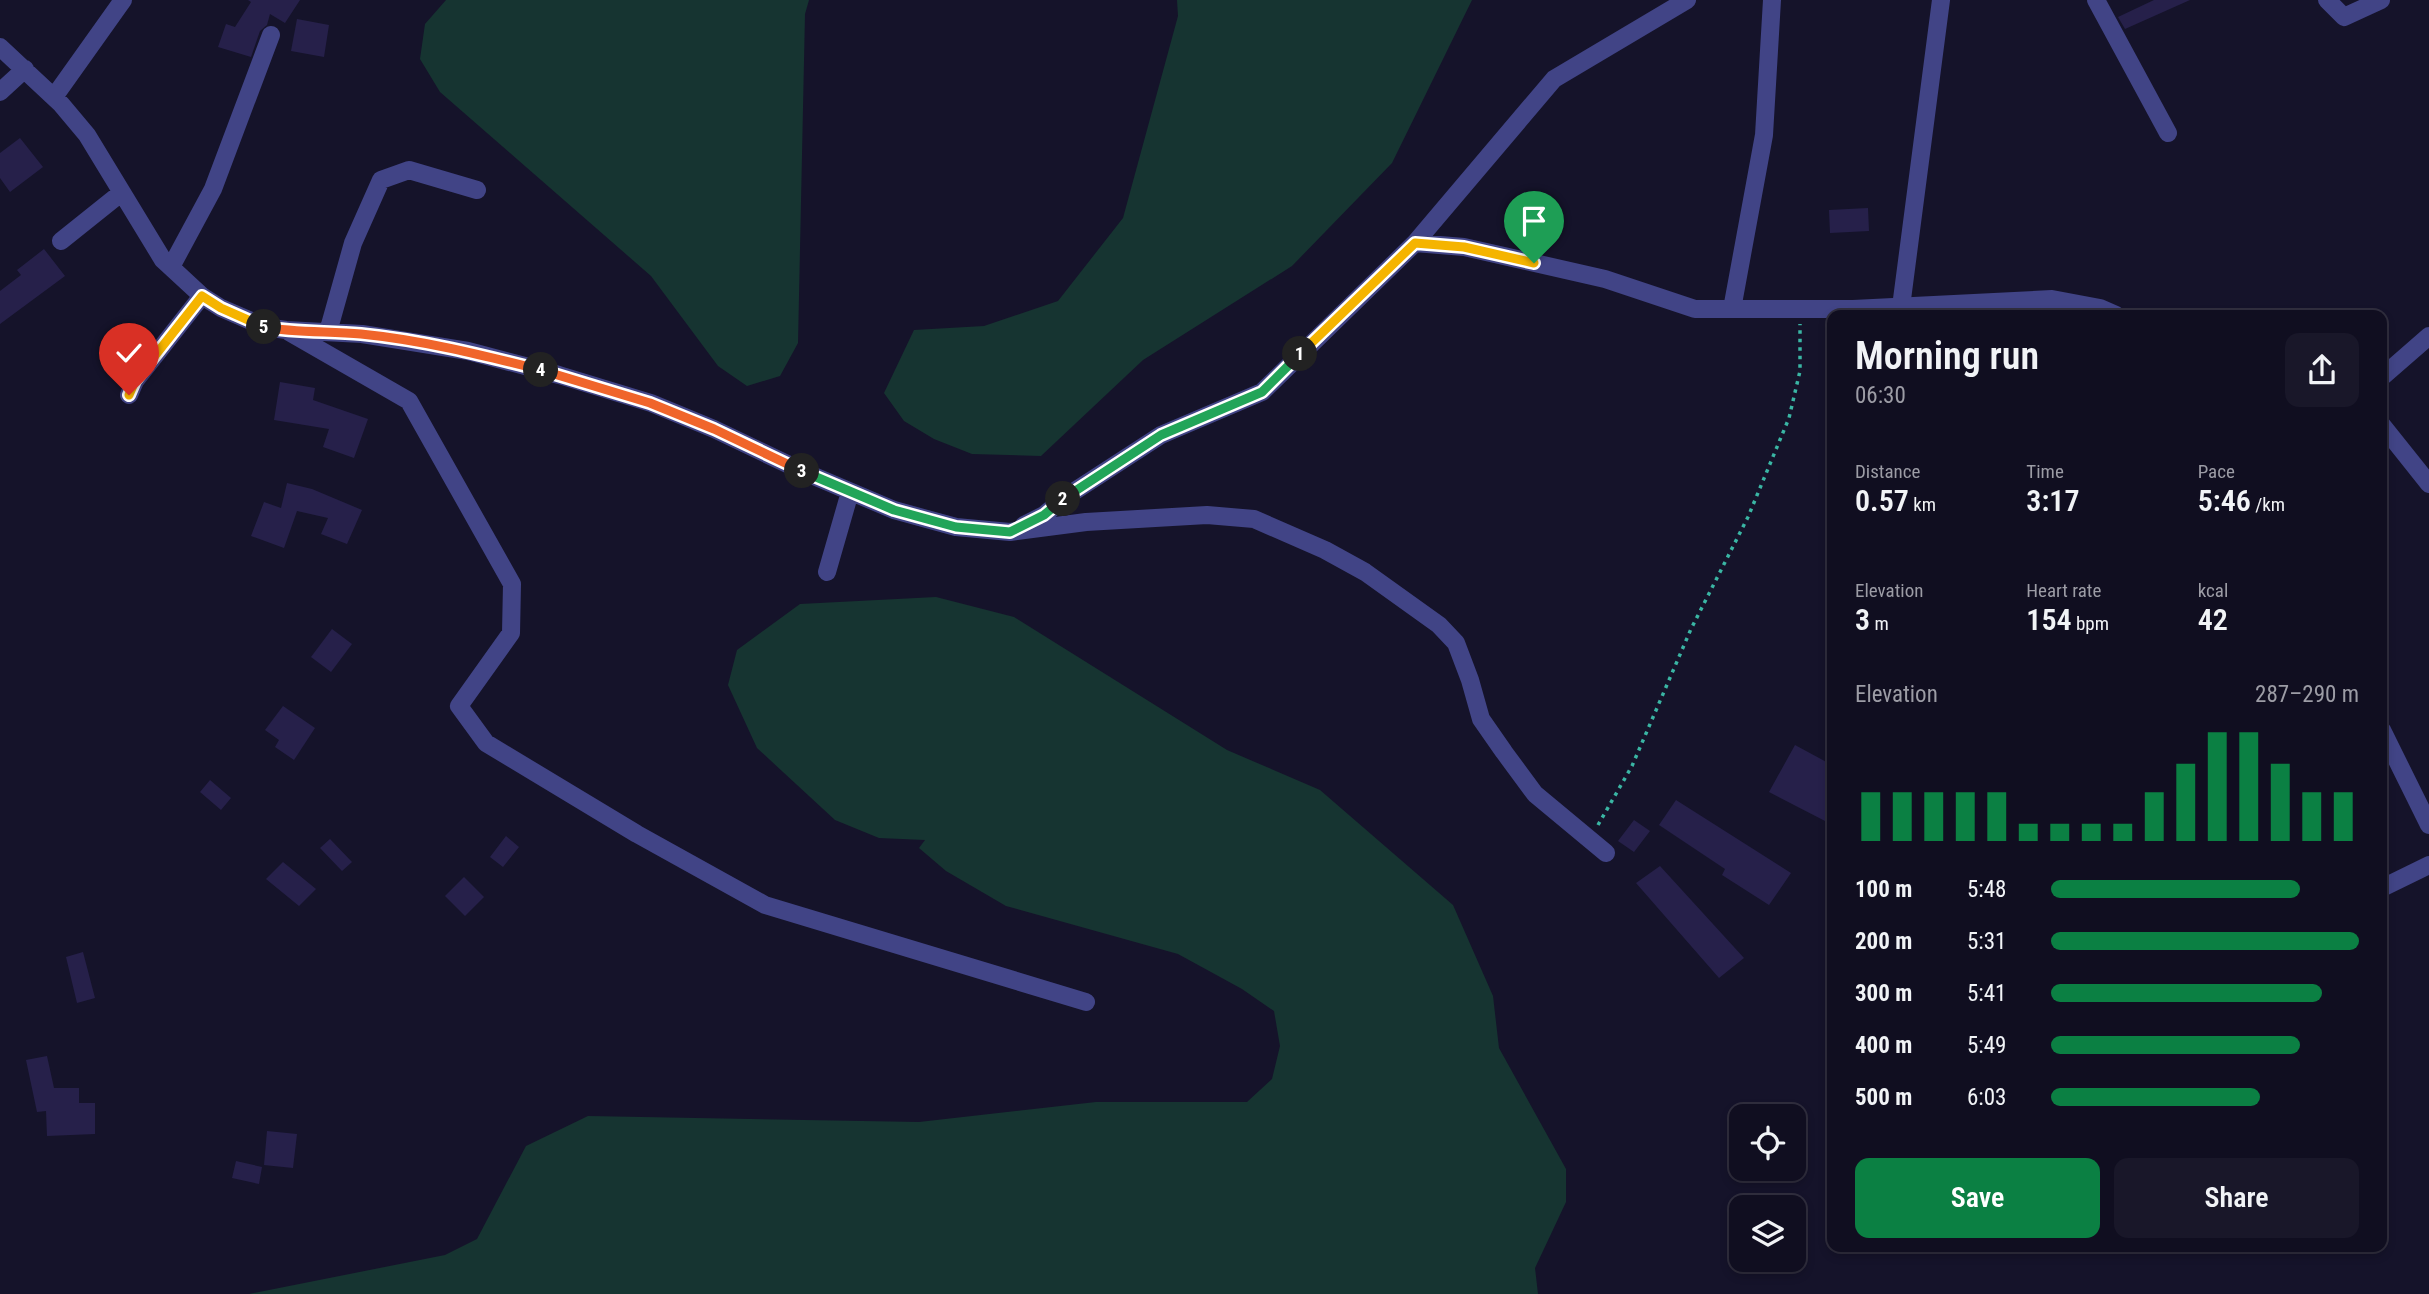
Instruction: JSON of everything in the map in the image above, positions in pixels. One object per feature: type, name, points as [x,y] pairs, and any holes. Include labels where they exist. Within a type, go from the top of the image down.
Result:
[{"type":"street","points":[[54,97],[123,0]]},
{"type":"street","points":[[1010,532],[1044,515],[1064,498],[1161,435],[1262,392],[1415,243],[1555,79],[1687,0]]},
{"type":"street","points":[[1732,309],[1764,135],[1772,0]]},
{"type":"street","points":[[1901,307],[1941,0]]},
{"type":"street","points":[[2096,0],[2168,133]]},
{"type":"street","points":[[2327,0],[2344,18],[2381,0]]},
{"type":"street","points":[[171,267],[213,188],[271,35]]},
{"type":"street","points":[[0,47],[54,97],[87,135],[163,260],[202,296],[221,308],[265,327],[362,334],[468,351],[559,374],[663,408],[894,510],[956,527],[1010,532],[1086,522],[1206,515],[1254,519],[1325,550],[1365,572],[1439,625],[1456,643],[1481,719],[1535,794],[1606,853]]},
{"type":"street","points":[[0,92],[25,69]]},
{"type":"street","points":[[328,332],[353,243],[381,180],[409,170],[477,190]]},
{"type":"street","points":[[61,241],[121,193]]},
{"type":"street","points":[[1415,243],[1464,247],[1605,279],[1695,309],[1901,307],[1963,310],[2052,299],[2105,310]]},
{"type":"street","points":[[129,395],[135,381],[202,296]]},
{"type":"street","points":[[286,330],[409,401],[512,584],[512,633],[459,706],[486,743],[637,834],[765,905],[1086,1003]]},
{"type":"street","points":[[2387,373],[2429,336]]},
{"type":"street","points":[[2387,431],[2429,484]]},
{"type":"street","points":[[827,572],[850,492]]},
{"type":"street","points":[[2387,740],[2429,825]]},
{"type":"street","points":[[2387,886],[2429,865]]},
{"type":"path","points":[[1590,839],[1632,766],[1691,629],[1748,517],[1789,418],[1800,370],[1800,309]]},
{"type":"green space","points":[[446,0],[809,0],[805,14],[798,343],[780,376],[747,386],[718,366],[651,276],[440,92],[420,59],[425,24]]},
{"type":"green space","points":[[1177,0],[1472,0],[1392,163],[1292,266],[1143,360],[1041,456],[972,454],[934,439],[904,421],[884,393],[914,330],[984,326],[1058,301],[1123,218],[1178,16]]},
{"type":"green space","points":[[936,597],[1014,617],[1227,750],[1320,790],[1453,905],[1493,996],[1499,1048],[1566,1169],[1566,1202],[1535,1268],[1538,1294],[249,1294],[445,1255],[477,1239],[526,1146],[588,1116],[919,1122],[1096,1102],[1247,1102],[1272,1079],[1280,1046],[1274,1011],[1242,989],[1178,954],[1006,906],[946,871],[919,848],[925,840],[879,838],[835,820],[757,748],[728,685],[737,650],[800,604]]},
{"type":"building","points":[[248,0],[300,0],[285,23],[270,14],[267,25],[260,31],[251,57],[218,47],[226,24],[235,27],[251,2]]},
{"type":"building","points":[[2154,0],[2190,0],[2125,29],[2118,17]]},
{"type":"building","points":[[297,19],[329,25],[324,57],[291,51]]},
{"type":"building","points":[[20,138],[43,167],[10,192],[0,178],[0,153]]},
{"type":"building","points":[[1868,208],[1869,231],[1830,233],[1829,210]]},
{"type":"building","points":[[44,249],[65,276],[0,324],[0,291],[21,275],[17,270]]},
{"type":"building","points":[[280,382],[315,388],[313,400],[368,419],[354,458],[323,447],[329,429],[274,420]]},
{"type":"building","points":[[287,483],[312,489],[362,510],[347,544],[321,534],[328,518],[297,511],[284,548],[251,536],[264,502],[281,508]]},
{"type":"building","points":[[332,629],[352,644],[331,672],[311,657]]},
{"type":"building","points":[[283,706],[315,728],[294,760],[275,747],[279,740],[265,730]]},
{"type":"building","points":[[1795,745],[1827,762],[1827,822],[1769,792]]},
{"type":"building","points":[[210,780],[231,798],[221,810],[200,792]]},
{"type":"building","points":[[1676,800],[1791,873],[1769,905],[1722,875],[1725,869],[1659,825]]},
{"type":"building","points":[[1634,820],[1650,831],[1634,852],[1618,841]]},
{"type":"building","points":[[506,836],[519,847],[503,867],[490,857]]},
{"type":"building","points":[[330,839],[352,862],[342,871],[320,848]]},
{"type":"building","points":[[283,862],[316,889],[299,906],[266,879]]},
{"type":"building","points":[[1660,866],[1744,958],[1719,978],[1636,883]]},
{"type":"building","points":[[464,877],[484,897],[465,916],[445,896]]},
{"type":"building","points":[[83,952],[95,998],[77,1003],[66,957]]},
{"type":"building","points":[[47,1056],[54,1088],[79,1088],[79,1103],[95,1103],[95,1134],[47,1136],[46,1111],[37,1112],[26,1060]]},
{"type":"building","points":[[267,1131],[297,1134],[293,1168],[264,1165]]},
{"type":"building","points":[[236,1161],[262,1167],[259,1184],[232,1178]]},
{"type":"route","points":[[129,395],[135,381],[202,296],[221,308],[265,327],[362,334],[468,351],[559,374],[650,403],[894,510],[956,527],[1010,532],[1044,515],[1064,498],[1161,435],[1262,392],[1415,243],[1464,247],[1534,263]]}]
